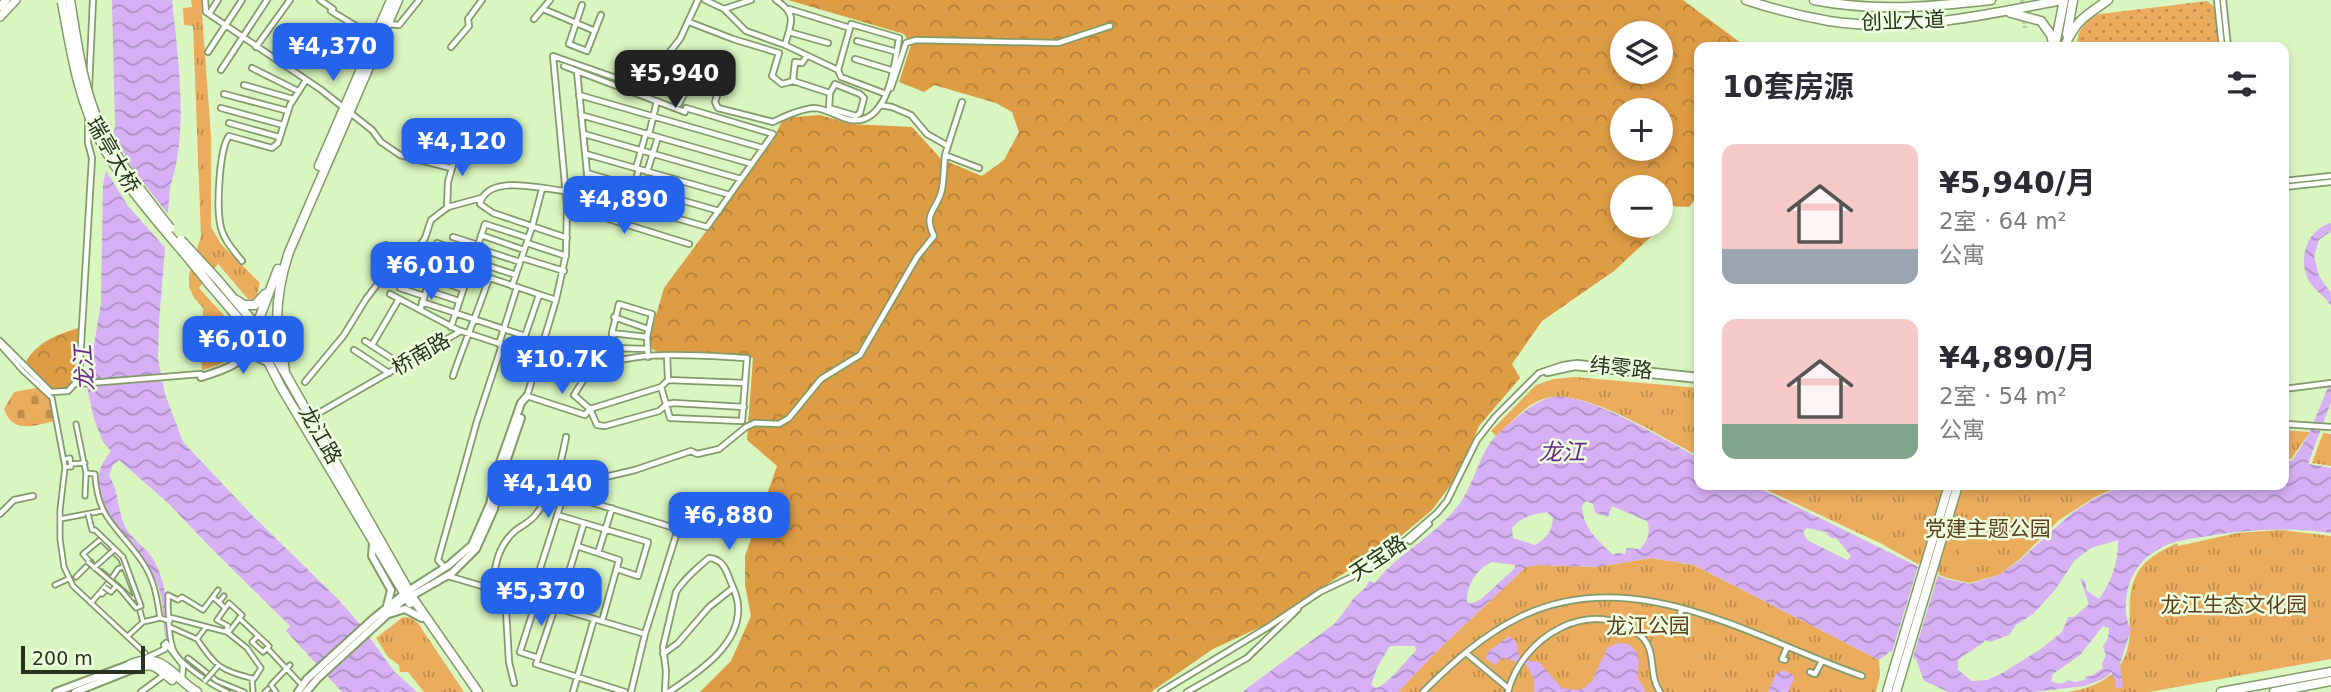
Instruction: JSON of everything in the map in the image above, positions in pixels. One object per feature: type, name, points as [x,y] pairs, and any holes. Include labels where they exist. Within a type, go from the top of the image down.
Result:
[{"type":"main road","points":[[0,7],[6,0]]},
{"type":"main road","points":[[0,17],[16,0]]},
{"type":"main road","name":"创业大道","points":[[1746,0],[1811,18],[1890,25],[2005,12],[2063,0]]},
{"type":"main road","name":"创业大道","points":[[1814,0],[1891,9],[1992,0]]},
{"type":"main road","points":[[2055,42],[2063,0]]},
{"type":"main road","points":[[2065,42],[2073,0]]},
{"type":"main road","points":[[2067,42],[2076,24],[2108,0]]},
{"type":"main road","name":"瑞亭大桥","points":[[64,1],[78,81],[84,103],[104,149],[141,202],[214,282]]},
{"type":"main road","name":"龙江路","points":[[391,1],[281,276],[277,314],[285,373],[422,618],[472,692]]},
{"type":"main road","name":"龙江路","points":[[391,1],[387,24],[307,194],[257,333],[281,387],[373,543],[478,692]]},
{"type":"main road","points":[[2005,12],[2042,21],[2053,42]]},
{"type":"main road","points":[[257,333],[281,276]]},
{"type":"main road","points":[[214,282],[244,305],[255,305],[273,283]]},
{"type":"main road","points":[[214,282],[257,333]]},
{"type":"main road","points":[[233,298],[285,373]]},
{"type":"main road","points":[[1896,692],[1899,666],[1948,490]]},
{"type":"main road","points":[[1887,692],[1899,666],[1956,490]]},
{"type":"main road","points":[[132,667],[144,656],[150,658],[192,690]]},
{"type":"main road","points":[[132,667],[149,664],[192,690]]},
{"type":"main road","points":[[2274,692],[2316,681],[2331,672]]},
{"type":"main road","points":[[2221,692],[2316,681],[2331,682]]},
{"type":"street","points":[[0,343],[51,392],[68,391],[76,384],[81,373],[92,158],[88,127],[93,0]]},
{"type":"street","points":[[205,0],[206,12],[347,110],[400,155],[451,168]]},
{"type":"street","points":[[209,14],[218,0]]},
{"type":"street","points":[[208,51],[242,0]]},
{"type":"street","points":[[221,70],[267,0]]},
{"type":"street","points":[[256,47],[290,0]]},
{"type":"street","points":[[320,0],[333,9],[331,11],[375,37]]},
{"type":"street","points":[[387,24],[398,25],[419,0]]},
{"type":"street","points":[[451,47],[469,26],[468,19],[482,0]]},
{"type":"street","points":[[534,19],[550,0]]},
{"type":"street","points":[[298,692],[386,611],[476,549],[489,523],[564,271],[567,206],[553,56],[642,87],[680,39],[698,0]]},
{"type":"street","points":[[705,0],[724,9],[746,31],[838,70]]},
{"type":"street","points":[[724,9],[751,0]]},
{"type":"street","points":[[776,0],[789,9],[850,28]]},
{"type":"street","points":[[2217,0],[2224,42]]},
{"type":"street","points":[[2223,0],[2225,42]]},
{"type":"street","points":[[582,5],[569,44],[587,51],[601,15]]},
{"type":"street","points":[[543,9],[595,31]]},
{"type":"street","points":[[785,46],[792,18],[789,9]]},
{"type":"street","points":[[689,22],[779,53],[772,76],[782,84],[793,81],[830,93]]},
{"type":"street","points":[[851,24],[899,38],[894,71],[885,96],[841,77],[838,70],[851,24]]},
{"type":"street","points":[[679,104],[692,83],[713,91],[717,96],[715,102],[718,108],[773,122],[815,108],[852,120],[862,119],[874,111],[895,82],[906,43],[916,40],[1058,43],[1110,26]]},
{"type":"street","points":[[789,32],[828,43]]},
{"type":"street","points":[[857,41],[897,52]]},
{"type":"street","points":[[793,81],[795,62],[803,63],[806,57]]},
{"type":"street","points":[[855,59],[894,71]]},
{"type":"street","points":[[564,66],[685,112],[686,108],[773,135],[707,227],[589,193],[577,71]]},
{"type":"street","points":[[252,68],[298,91]]},
{"type":"street","points":[[242,261],[230,246],[220,222],[222,147],[229,136],[272,148],[279,137],[293,99],[306,80]]},
{"type":"street","points":[[835,84],[860,94],[864,99],[860,113],[856,116],[829,108],[830,93],[835,84]]},
{"type":"street","points":[[244,85],[293,99]]},
{"type":"street","points":[[224,94],[288,111]]},
{"type":"street","points":[[579,95],[763,148]]},
{"type":"street","points":[[624,223],[641,151],[657,101]]},
{"type":"street","points":[[499,489],[552,487],[644,467],[691,451],[697,454],[719,449],[755,423],[779,424],[789,418],[821,379],[860,355],[917,257],[934,236],[928,224],[942,192],[945,155],[962,102]]},
{"type":"street","points":[[879,104],[911,115],[927,134],[948,146]]},
{"type":"street","points":[[221,108],[283,125]]},
{"type":"street","points":[[581,115],[752,163]]},
{"type":"street","points":[[229,123],[279,137]]},
{"type":"street","points":[[583,134],[741,179]]},
{"type":"street","points":[[648,172],[658,136]]},
{"type":"street","points":[[447,208],[446,195],[458,144]]},
{"type":"street","points":[[585,154],[730,195]]},
{"type":"street","points":[[945,155],[979,169]]},
{"type":"street","points":[[587,173],[719,211]]},
{"type":"street","points":[[2289,180],[2331,176]]},
{"type":"street","points":[[2289,186],[2331,182]]},
{"type":"street","points":[[305,382],[344,335],[366,299],[390,270],[402,267],[413,256],[425,238],[431,220],[447,208],[481,198],[488,191],[510,185],[565,191]]},
{"type":"street","points":[[542,189],[438,559],[446,572],[492,589],[645,634]]},
{"type":"street","points":[[481,198],[480,204],[484,209],[567,239]]},
{"type":"street","points":[[567,206],[689,244]]},
{"type":"street","points":[[451,327],[485,224],[566,256]]},
{"type":"street","points":[[481,235],[524,250]]},
{"type":"street","points":[[453,237],[478,247],[564,271]]},
{"type":"street","points":[[437,243],[472,264],[489,278],[556,300]]},
{"type":"street","points":[[386,246],[385,262],[390,270]]},
{"type":"street","points":[[454,260],[516,275]]},
{"type":"street","points":[[420,310],[434,267]]},
{"type":"street","points":[[405,276],[428,284]]},
{"type":"street","points":[[430,278],[463,289]]},
{"type":"street","points":[[453,376],[467,335],[476,320],[489,278]]},
{"type":"street","points":[[400,288],[424,296],[455,313],[525,336],[539,295]]},
{"type":"street","points":[[390,294],[461,331]]},
{"type":"street","points":[[424,296],[459,301]]},
{"type":"street","points":[[372,345],[399,299]]},
{"type":"street","points":[[614,360],[612,333],[619,304],[652,314],[648,329],[648,357]]},
{"type":"street","points":[[614,317],[648,329]]},
{"type":"street","name":"桥南路","points":[[310,418],[461,331],[540,357]]},
{"type":"street","points":[[201,375],[232,362],[257,333]]},
{"type":"street","points":[[243,358],[257,333]]},
{"type":"street","points":[[612,333],[648,337]]},
{"type":"street","points":[[365,341],[402,365]]},
{"type":"street","points":[[0,343],[23,371],[52,398],[65,459],[59,519],[64,567],[69,579],[128,636],[144,656],[165,649],[165,643],[183,665],[182,677],[192,690]]},
{"type":"street","points":[[613,348],[647,349]]},
{"type":"street","points":[[354,351],[389,373]]},
{"type":"street","points":[[527,396],[584,415],[590,409],[662,387],[668,380],[667,355]]},
{"type":"street","points":[[662,387],[667,404],[670,418],[742,421],[744,407],[747,358],[667,355],[614,360],[587,375],[574,395],[590,409],[597,425],[605,426],[659,411],[667,404],[744,407]]},
{"type":"street","points":[[76,384],[201,375],[225,370],[243,358],[257,356],[272,366]]},
{"type":"street","name":"纬零路","points":[[1544,372],[1577,363],[1694,377]]},
{"type":"street","name":"天宝路","points":[[1161,692],[1320,592],[1358,574],[1401,544],[1447,501],[1477,440],[1488,426],[1531,381],[1544,372]]},
{"type":"street","name":"天宝路","points":[[1188,692],[1247,658],[1298,608],[1359,576],[1419,533],[1450,503],[1489,428],[1544,372]]},
{"type":"street","points":[[668,380],[745,383]]},
{"type":"street","points":[[2289,389],[2331,384]]},
{"type":"street","points":[[446,572],[472,545],[479,532],[521,403],[527,396]]},
{"type":"street","points":[[76,424],[85,463],[85,496]]},
{"type":"street","points":[[2289,425],[2329,427]]},
{"type":"street","points":[[492,589],[494,569],[501,547],[535,516],[552,487],[566,437]]},
{"type":"street","points":[[65,459],[70,458],[71,464]]},
{"type":"street","points":[[65,467],[85,463]]},
{"type":"street","points":[[86,473],[95,474],[102,511],[141,559],[156,588],[160,618]]},
{"type":"street","points":[[538,658],[520,652],[564,494],[678,529],[645,634],[631,692]]},
{"type":"street","points":[[0,514],[14,500],[33,496]]},
{"type":"street","points":[[597,553],[612,508]]},
{"type":"street","points":[[59,519],[102,511]]},
{"type":"street","points":[[88,514],[92,530],[123,557],[141,606],[142,622]]},
{"type":"street","points":[[557,514],[648,542],[638,576],[617,569]]},
{"type":"street","points":[[584,523],[558,608],[554,610],[536,664],[625,692]]},
{"type":"street","points":[[93,568],[121,537]]},
{"type":"street","points":[[89,562],[113,582],[132,599],[136,597],[121,559],[113,548],[101,539],[83,554],[93,568],[113,582],[136,608],[139,607]]},
{"type":"street","points":[[373,543],[372,556],[391,590],[386,611]]},
{"type":"street","points":[[577,546],[619,560],[602,621]]},
{"type":"street","points":[[709,558],[719,560],[733,588],[739,609],[735,626],[725,645],[707,664],[667,692],[663,654],[676,592],[709,558]]},
{"type":"street","points":[[55,585],[76,577],[89,562]]},
{"type":"street","points":[[103,592],[111,592],[118,569],[124,566]]},
{"type":"street","points":[[91,603],[113,582]]},
{"type":"street","points":[[663,654],[678,643],[709,607],[733,588]]},
{"type":"street","points":[[218,590],[203,610],[182,597],[178,600],[168,595],[169,619],[174,651],[205,681],[227,692]]},
{"type":"street","points":[[127,597],[136,593]]},
{"type":"street","points":[[505,593],[509,662],[514,683]]},
{"type":"street","points":[[219,602],[224,596]]},
{"type":"street","points":[[213,597],[225,608]]},
{"type":"street","points":[[1423,692],[1466,653],[1495,631],[1520,617],[1559,604],[1595,598],[1657,601],[1682,608],[1862,676]]},
{"type":"street","points":[[229,603],[242,615],[227,632],[228,626],[217,620],[229,603]]},
{"type":"street","points":[[1674,633],[1682,608]]},
{"type":"street","points":[[386,611],[405,609],[422,618]]},
{"type":"street","points":[[128,636],[142,622],[160,618],[227,632],[249,651],[261,668],[252,678],[253,691]]},
{"type":"street","points":[[239,618],[269,646],[267,648],[300,682]]},
{"type":"street","points":[[573,692],[594,619]]},
{"type":"street","points":[[1466,653],[1508,690],[1520,664],[1539,640],[1564,626],[1591,620],[1614,624],[1644,639],[1651,655],[1652,676],[1660,692]]},
{"type":"street","points":[[170,627],[197,639],[223,670],[252,678]]},
{"type":"street","points":[[197,639],[206,628]]},
{"type":"street","points":[[258,636],[252,642],[263,652],[267,648]]},
{"type":"street","points":[[249,651],[256,646]]},
{"type":"street","points":[[1785,660],[1782,659],[1787,647]]},
{"type":"street","points":[[180,657],[184,652]]},
{"type":"street","points":[[189,658],[217,681],[244,692]]},
{"type":"street","points":[[1810,672],[1815,674],[1822,661]]},
{"type":"street","points":[[205,681],[218,666]]},
{"type":"street","points":[[56,692],[132,667]]},
{"type":"street","points":[[75,692],[132,667]]},
{"type":"street","points":[[276,692],[271,685],[288,667]]},
{"type":"street","points":[[141,692],[165,674]]},
{"type":"street","points":[[306,692],[316,675]]},
{"type":"green space","points":[[191,0],[201,0],[211,136],[211,227],[221,244],[260,283],[257,295],[248,299],[218,264],[199,288],[239,332],[243,342],[232,357],[202,370],[203,308],[189,287],[189,275],[201,236],[193,26],[184,25],[183,8],[192,7]]},
{"type":"green space","points":[[788,0],[1683,0],[1740,42],[1694,42],[1694,201],[1689,207],[1673,206],[1673,175],[1610,175],[1610,238],[1650,238],[1614,271],[1542,321],[1512,364],[1520,378],[1479,426],[1458,475],[1432,510],[1402,535],[1269,623],[1213,649],[1151,692],[700,692],[731,661],[751,616],[745,585],[745,556],[777,466],[747,440],[753,358],[660,353],[652,349],[649,339],[664,288],[773,141],[783,118],[820,115],[851,124],[912,127],[941,159],[982,176],[1004,160],[1019,132],[1012,112],[996,103],[934,85],[924,92],[899,82],[911,45],[904,34]]},
{"type":"green space","points":[[2207,1],[2217,9],[2222,42],[2077,42],[2079,32],[2092,15]]},
{"type":"green space","points":[[81,327],[77,376],[67,390],[51,391],[26,361],[43,343]]},
{"type":"green space","points":[[1575,377],[1694,388],[1694,453],[1644,426],[1579,399],[1543,399],[1530,405],[1496,436],[1491,431],[1536,385],[1554,379]]},
{"type":"green space","points":[[41,387],[50,398],[54,421],[24,426],[12,422],[4,409],[14,392]]},
{"type":"green space","points":[[2289,430],[2310,432],[2291,459]]},
{"type":"green space","points":[[2323,433],[2331,434],[2331,466],[2312,463]]},
{"type":"green space","name":"党建主题公园","points":[[1767,490],[2111,490],[2059,520],[2020,559],[1999,575],[1969,583],[1930,571],[1882,544]]},
{"type":"green space","name":"龙江生态文化园","points":[[2282,530],[2331,536],[2331,659],[2149,692],[2067,692],[2102,681],[2122,662],[2129,638],[2132,585],[2141,567],[2150,559],[2177,543],[2178,546],[2237,533]]},
{"type":"green space","points":[[1988,540],[1991,554],[1962,560],[1959,545]]},
{"type":"green space","name":"龙江公园","points":[[1651,558],[1694,565],[1879,660],[1880,675],[1876,692],[1398,692],[1526,567],[1597,567]]},
{"type":"green space","points":[[403,617],[418,623],[464,692],[424,692],[408,672],[400,672],[399,665],[388,657],[376,638]]},
{"type":"green space","points":[[1666,640],[1678,644],[1665,683],[1656,680]]},
{"type":"green space","points":[[1447,679],[1453,682],[1479,682],[1493,692],[1442,692]]},
{"type":"water","name":"龙江","points":[[112,0],[172,0],[181,119],[176,166],[170,187],[158,359],[165,394],[183,442],[251,514],[337,598],[394,671],[417,692],[342,692],[286,631],[290,626],[168,503],[119,460],[113,465],[109,475],[115,487],[125,526],[150,555],[162,579],[170,643],[165,637],[157,583],[118,530],[102,502],[100,470],[111,451],[103,442],[94,419],[87,387],[101,303],[103,185],[115,126]]},
{"type":"water","points":[[2331,223],[2331,231],[2319,240],[2314,256],[2319,276],[2331,293],[2331,306],[2309,281],[2304,255],[2310,238],[2323,226]]},
{"type":"water","name":"龙江","points":[[2331,380],[2331,402],[2308,464],[2331,468],[2331,533],[2285,529],[2239,532],[2175,542],[2152,553],[2135,571],[2128,588],[2126,609],[2131,629],[2120,664],[2123,687],[2115,689],[2116,681],[2112,672],[2085,686],[2033,692],[1949,692],[1924,681],[1916,659],[1891,651],[1879,660],[1694,565],[1651,558],[1597,567],[1526,567],[1398,692],[1242,692],[1334,624],[1369,581],[1375,583],[1394,563],[1448,518],[1463,499],[1492,440],[1529,408],[1552,397],[1567,397],[1605,409],[1694,455],[1694,490],[1763,490],[1929,572],[1969,584],[1999,575],[2020,560],[2072,513],[2113,490],[2289,490],[2289,461],[2292,461],[2308,436]],"holes":[[[1586,501],[1593,504],[1595,513],[1608,517],[1612,506],[1647,521],[1649,533],[1645,543],[1640,549],[1627,548],[1625,554],[1613,555],[1588,528],[1582,506]],[[1547,512],[1553,518],[1550,531],[1535,545],[1513,538],[1512,528],[1516,524]],[[1807,528],[1826,532],[1831,538],[1836,538],[1851,556],[1847,560],[1807,540],[1803,532]],[[2118,540],[2116,564],[2099,599],[2087,591],[2085,581],[2080,578],[2089,604],[2074,617],[2068,617],[2062,632],[2041,649],[1987,680],[1972,681],[1958,670],[1958,660],[1961,657],[1985,640],[1990,642],[2009,635],[2016,625],[2033,614],[2055,590],[2075,560],[2091,548]],[[1492,562],[1515,565],[1515,568],[1480,600],[1470,604],[1467,602],[1468,590],[1473,578]],[[2103,626],[2109,628],[2103,647],[2106,655],[2103,668],[2091,676],[2086,676],[2085,680],[2069,680],[2063,683],[2051,681],[2053,674],[2080,655]],[[1390,646],[1415,646],[1416,651],[1386,682],[1376,688],[1371,685]]]},
{"type":"water","points":[[1509,636],[1516,641],[1519,656],[1539,662],[1562,688],[1577,690],[1592,681],[1607,648],[1618,643],[1628,644],[1638,655],[1637,677],[1646,692],[1534,692],[1534,679],[1526,664],[1502,658],[1495,665],[1485,658],[1489,651]]},
{"type":"water","points":[[1784,670],[1793,675],[1794,679],[1788,692],[1768,692],[1776,674]]},
{"type":"pier","points":[[111,129],[132,168],[171,218],[169,252],[128,206],[103,166]]},
{"type":"pier","points":[[1919,563],[1939,572],[1912,661],[1891,655]]},
{"type":"tunnel","points":[[2022,0],[2025,28]]}]
